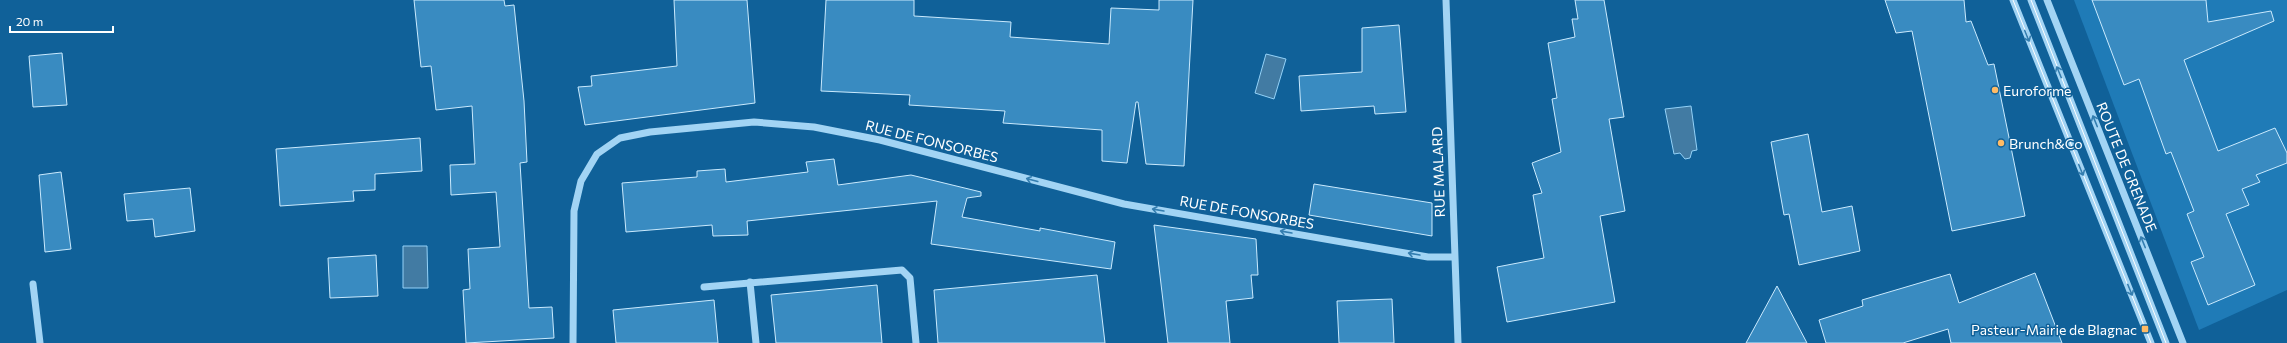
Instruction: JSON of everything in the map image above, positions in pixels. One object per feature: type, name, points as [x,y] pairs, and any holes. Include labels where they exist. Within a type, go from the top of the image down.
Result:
[{"type":"street","name":"RUE MALARD","points":[[1446,0],[1453,257],[1458,343]]},
{"type":"street","points":[[2013,0],[2151,343]]},
{"type":"street","points":[[2031,0],[2166,343]]},
{"type":"street","name":"ROUTE DE GRENADE","points":[[2047,0],[2183,343]]},
{"type":"street","name":"RUE DE FONSORBES","points":[[573,343],[574,211],[581,181],[597,154],[620,138],[650,132],[754,122],[814,127],[880,140],[1124,204],[1428,257],[1453,257]]},
{"type":"street","points":[[704,287],[902,270],[910,278],[916,343]]},
{"type":"street","points":[[750,282],[756,343]]},
{"type":"street","points":[[33,284],[40,343]]},
{"type":"shaded area","points":[[2074,0],[2287,0],[2287,290],[2199,330]]},
{"type":"shaded area","points":[[1266,54],[1286,59],[1274,99],[1255,93]]},
{"type":"shaded area","points":[[1691,106],[1697,150],[1692,151],[1690,158],[1685,159],[1680,153],[1674,154],[1665,109]]},
{"type":"shaded area","points":[[403,246],[427,246],[428,288],[403,288]]},
{"type":"building","points":[[414,0],[504,0],[505,6],[514,5],[524,101],[527,162],[520,163],[529,308],[552,307],[554,338],[466,343],[463,290],[470,289],[468,249],[500,247],[496,192],[451,195],[450,165],[475,164],[472,106],[436,110],[431,66],[421,67]]},
{"type":"building","points":[[674,0],[747,0],[755,103],[585,125],[578,87],[592,86],[591,76],[677,66]]},
{"type":"building","points":[[826,0],[914,0],[914,16],[1011,22],[1010,37],[1109,44],[1111,8],[1159,10],[1159,0],[1193,0],[1184,166],[1146,164],[1138,102],[1136,102],[1127,163],[1102,161],[1102,130],[1003,123],[1005,111],[909,105],[910,95],[821,91]]},
{"type":"building","points":[[1575,0],[1604,0],[1624,117],[1609,119],[1625,211],[1600,216],[1615,302],[1507,322],[1497,267],[1544,258],[1533,195],[1542,193],[1532,163],[1561,152],[1552,99],[1557,98],[1548,43],[1575,37],[1572,19],[1578,19]]},
{"type":"building","points":[[1885,0],[1964,0],[1966,22],[1971,21],[1988,65],[1994,64],[2025,216],[1952,231],[1912,31],[1896,33]]},
{"type":"building","points":[[2092,0],[2206,0],[2208,22],[2271,11],[2274,21],[2184,60],[2218,151],[2275,128],[2287,153],[2287,163],[2256,175],[2260,182],[2242,189],[2249,205],[2226,214],[2255,285],[2208,305],[2191,262],[2204,257],[2187,214],[2194,211],[2171,152],[2166,154],[2139,79],[2124,85]]},
{"type":"building","points":[[1399,25],[1406,112],[1375,114],[1374,106],[1301,111],[1299,76],[1362,72],[1362,28]]},
{"type":"building","points":[[62,53],[67,105],[33,107],[29,56]]},
{"type":"building","points":[[1808,134],[1822,212],[1852,206],[1860,251],[1799,265],[1789,214],[1784,215],[1771,142]]},
{"type":"building","points":[[420,138],[422,171],[375,174],[375,190],[353,191],[354,201],[280,206],[276,149]]},
{"type":"building","points":[[834,159],[838,185],[911,175],[981,192],[981,196],[967,198],[962,217],[1040,231],[1040,228],[1115,242],[1111,269],[931,244],[937,201],[747,221],[748,235],[713,236],[712,225],[626,232],[622,183],[697,177],[697,171],[725,169],[726,182],[808,172],[806,162]]},
{"type":"building","points":[[61,172],[71,249],[45,252],[39,175]]},
{"type":"building","points":[[1314,184],[1432,203],[1432,236],[1309,215]]},
{"type":"building","points":[[190,188],[195,231],[155,237],[153,219],[127,221],[124,194]]},
{"type":"building","points":[[1154,225],[1256,239],[1258,275],[1251,275],[1253,298],[1226,301],[1230,343],[1168,343]]},
{"type":"building","points":[[376,255],[378,296],[330,298],[328,258]]},
{"type":"building","points":[[2035,273],[2062,343],[1951,343],[1948,329],[1903,343],[1826,343],[1819,320],[1863,306],[1862,300],[1950,274],[1959,303]]},
{"type":"building","points":[[1097,275],[1105,343],[938,343],[934,290]]},
{"type":"building","points":[[877,285],[882,343],[776,343],[771,295]]},
{"type":"building","points":[[1777,286],[1807,343],[1746,343],[1764,310]]},
{"type":"building","points":[[1392,299],[1394,343],[1339,343],[1337,301]]},
{"type":"building","points":[[714,300],[718,343],[616,343],[613,310]]},
{"type":"tram line","points":[[2013,0],[2151,343]]},
{"type":"tram line","points":[[2031,0],[2166,343]]},
{"type":"place","name":"Euroforme","points":[[1995,90]]},
{"type":"place","name":"Brunch&Co","points":[[2001,143]]},
{"type":"place","name":"Pasteur-Mairie de Blagnac","points":[[2145,329]]}]
